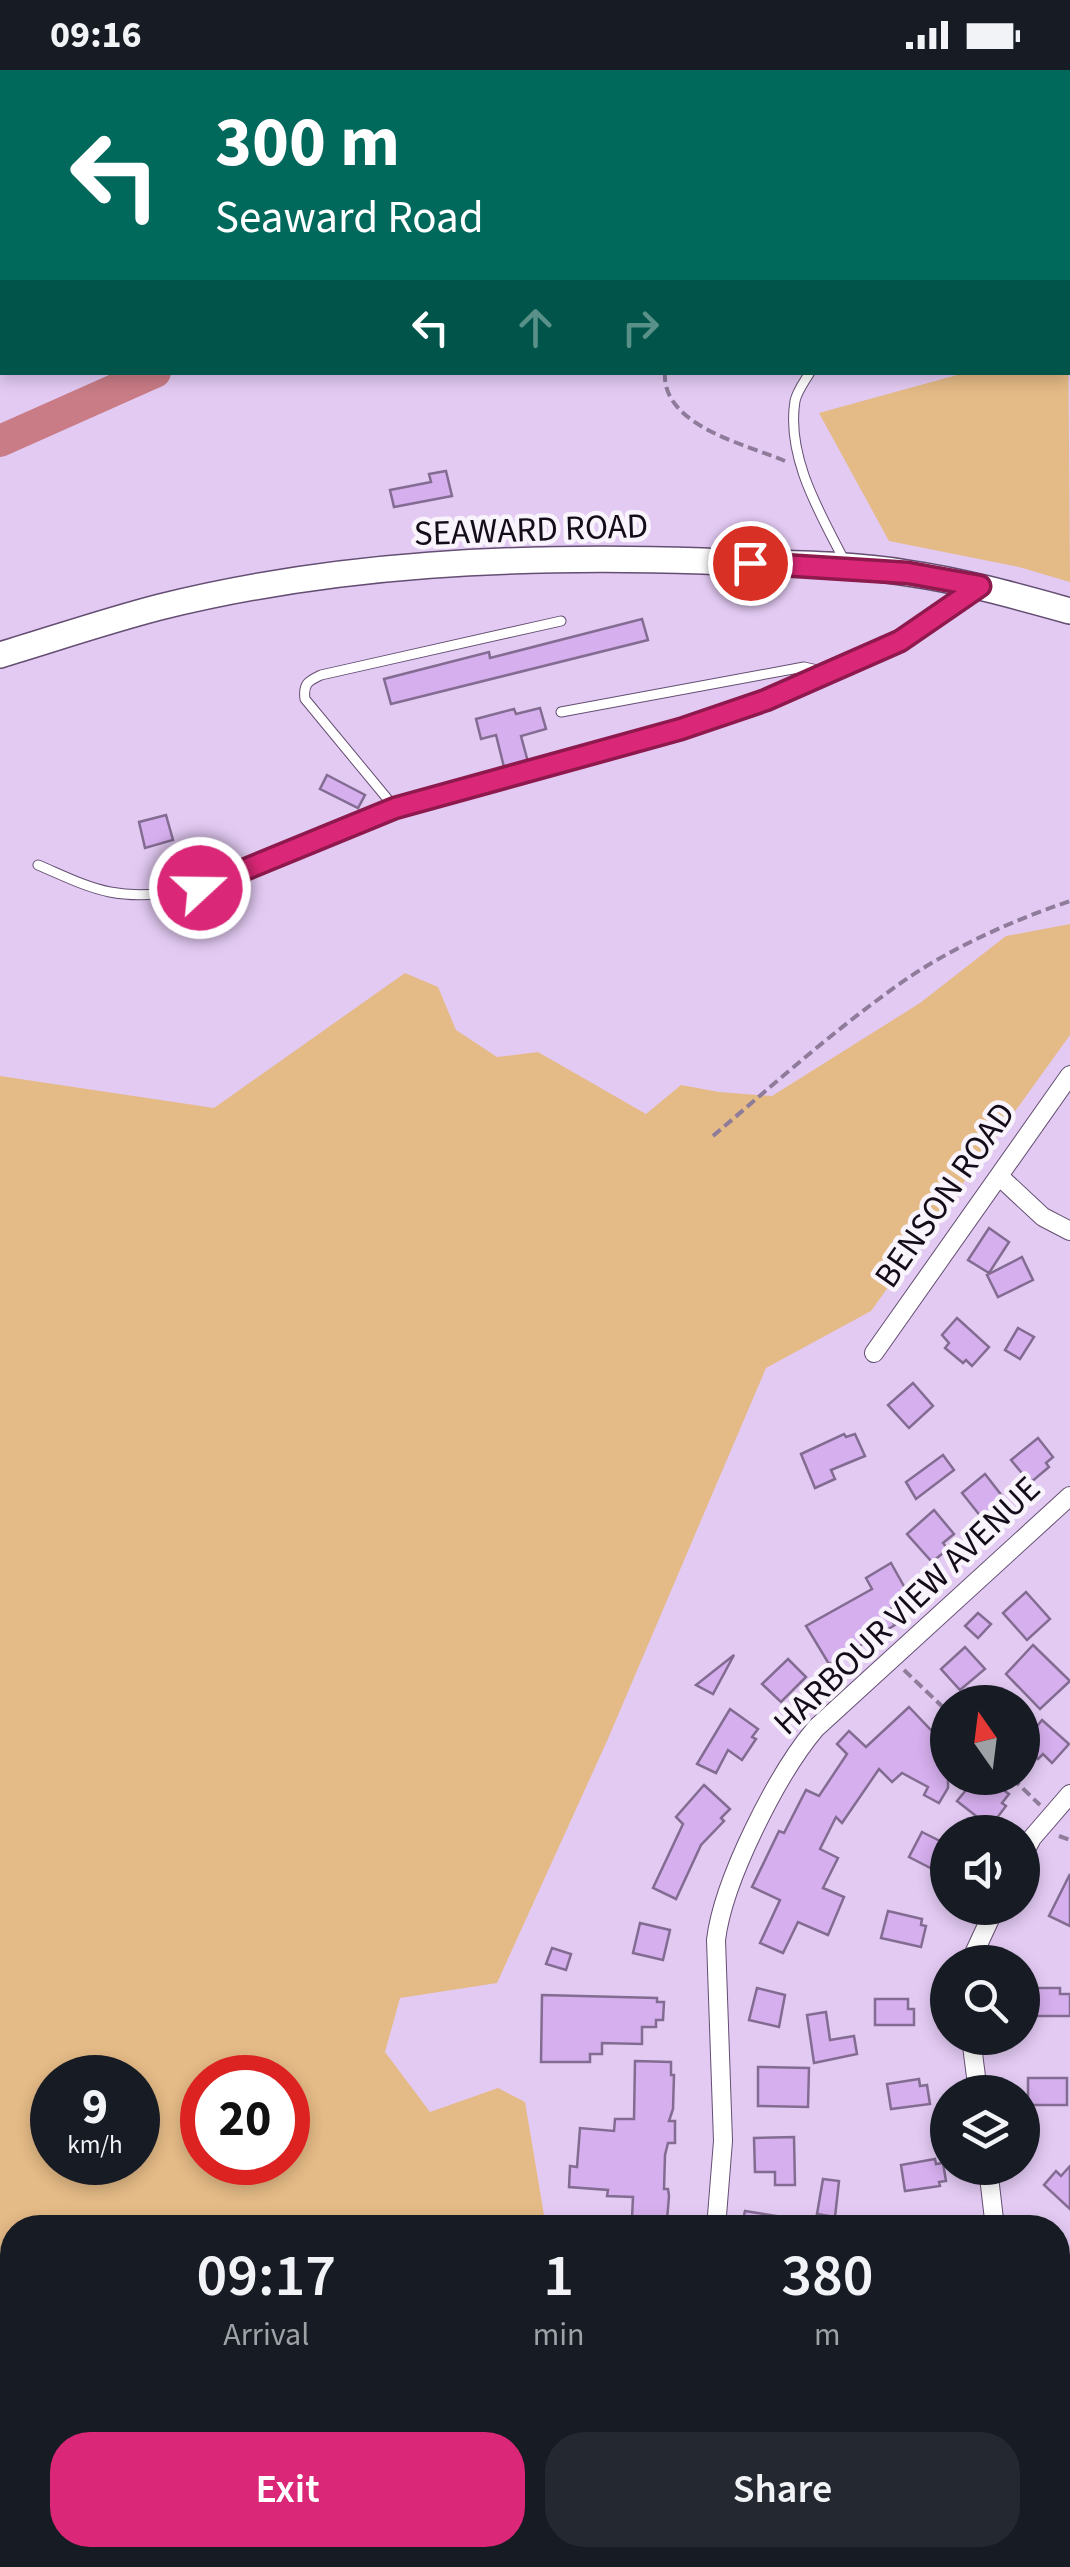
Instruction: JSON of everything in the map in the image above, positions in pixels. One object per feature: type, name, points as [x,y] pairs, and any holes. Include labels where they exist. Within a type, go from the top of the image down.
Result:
[{"type":"street","name":"SEAWARD ROAD","points":[[0,656],[162,607],[341,574],[486,561],[638,559],[847,567],[980,586],[1070,610]]},
{"type":"street","name":"BENSON ROAD","points":[[874,1352],[1070,1076]]},
{"type":"street","points":[[1000,1177],[1043,1217],[1070,1231]]},
{"type":"street","name":"HARBOUR VIEW AVENUE","points":[[717,2215],[723,2141],[716,1940],[719,1913],[734,1874],[796,1751],[816,1728],[1070,1496]]},
{"type":"street","points":[[1040,1832],[1070,1794]]},
{"type":"street","points":[[990,2185],[993,2215]]},
{"type":"lane","points":[[808,375],[795,401],[803,469],[807,486],[847,567]]},
{"type":"lane","points":[[38,865],[112,892],[160,896],[200,888],[395,808],[744,709],[900,641],[980,586]]},
{"type":"lane","points":[[395,808],[305,698],[308,680],[561,621]]},
{"type":"lane","points":[[561,712],[804,667],[831,673]]},
{"type":"path","points":[[664,375],[664,387],[670,397],[698,424],[718,436],[803,469]]},
{"type":"path","points":[[713,1136],[899,984],[991,934],[1070,901]]},
{"type":"path","points":[[892,1659],[930,1695]]},
{"type":"path","points":[[1029,1795],[1051,1816]]},
{"type":"shaded area","points":[[957,375],[1068,375],[1070,582],[1019,567],[889,541],[819,413]]},
{"type":"shaded area","points":[[1070,924],[1070,1035],[871,1311],[766,1368],[607,1741],[497,1983],[400,1998],[385,2052],[430,2112],[498,2088],[525,2102],[544,2215],[0,2215],[0,1076],[214,1108],[405,973],[438,987],[456,1030],[497,1057],[538,1052],[646,1114],[681,1085],[772,1096],[920,1003],[1006,936]]},
{"type":"building","points":[[446,471],[452,496],[394,507],[390,490],[431,482],[429,474]]},
{"type":"building","points":[[642,619],[648,640],[391,704],[384,679],[489,652],[490,658]]},
{"type":"building","points":[[540,708],[546,729],[521,736],[528,762],[504,767],[496,735],[481,739],[476,719],[514,709],[516,714]]},
{"type":"building","points":[[327,775],[365,795],[358,808],[320,789]]},
{"type":"building","points":[[166,815],[173,840],[145,848],[139,822]]},
{"type":"building","points":[[989,1228],[1009,1242],[989,1273],[968,1260]]},
{"type":"building","points":[[1022,1257],[1033,1280],[998,1297],[987,1275]]},
{"type":"building","points":[[957,1318],[989,1347],[972,1366],[945,1348],[949,1343],[942,1335]]},
{"type":"building","points":[[1018,1328],[1034,1337],[1020,1359],[1005,1350]]},
{"type":"building","points":[[913,1383],[933,1406],[909,1428],[888,1405]]},
{"type":"building","points":[[844,1434],[855,1434],[865,1456],[831,1470],[835,1479],[815,1488],[801,1454]]},
{"type":"building","points":[[1038,1438],[1053,1457],[1046,1463],[1049,1467],[1030,1483],[1011,1460]]},
{"type":"building","points":[[943,1455],[954,1470],[916,1499],[906,1482]]},
{"type":"building","points":[[985,1474],[1006,1501],[986,1523],[962,1493]]},
{"type":"building","points":[[934,1510],[954,1534],[943,1543],[948,1549],[932,1562],[907,1534]]},
{"type":"building","points":[[891,1563],[910,1597],[886,1615],[895,1625],[829,1664],[806,1626],[872,1589],[866,1578]]},
{"type":"building","points":[[1026,1592],[1050,1619],[1027,1640],[1003,1613]]},
{"type":"building","points":[[978,1613],[991,1624],[978,1638],[965,1626]]},
{"type":"building","points":[[1033,1645],[1070,1681],[1040,1709],[1040,1685],[1017,1685],[1006,1674]]},
{"type":"building","points":[[965,1647],[985,1669],[966,1685],[955,1685],[941,1669]]},
{"type":"building","points":[[734,1655],[713,1694],[696,1685]]},
{"type":"building","points":[[788,1659],[806,1677],[781,1702],[762,1684]]},
{"type":"building","points":[[909,1707],[930,1729],[930,1795],[944,1795],[939,1803],[924,1795],[928,1787],[902,1773],[892,1782],[879,1769],[842,1823],[836,1817],[820,1849],[838,1858],[823,1888],[844,1897],[828,1935],[798,1922],[783,1953],[760,1943],[780,1900],[752,1887],[779,1831],[784,1833],[806,1790],[819,1796],[847,1754],[837,1744],[849,1731],[866,1747]]},
{"type":"building","points":[[730,1709],[758,1729],[752,1737],[756,1739],[742,1760],[728,1750],[716,1773],[697,1764]]},
{"type":"building","points":[[1042,1720],[1069,1744],[1052,1763],[1043,1754],[1040,1757]]},
{"type":"building","points":[[704,1785],[730,1809],[701,1845],[676,1899],[653,1888],[683,1824],[676,1817]]},
{"type":"building","points":[[962,1795],[1008,1795],[999,1815],[975,1815],[957,1801]]},
{"type":"building","points":[[922,1832],[930,1836],[930,1868],[909,1857]]},
{"type":"building","points":[[1070,1874],[1070,1926],[1049,1916]]},
{"type":"building","points":[[888,1911],[922,1919],[921,1925],[926,1926],[921,1947],[881,1938]]},
{"type":"building","points":[[640,1923],[670,1930],[663,1960],[633,1953]]},
{"type":"building","points":[[552,1948],[571,1954],[566,1970],[546,1964]]},
{"type":"building","points":[[757,1988],[785,1995],[779,2027],[749,2020]]},
{"type":"building","points":[[1040,1988],[1060,1988],[1060,1994],[1070,1994],[1070,2016],[1040,2016]]},
{"type":"building","points":[[542,1995],[657,1998],[657,2002],[664,2002],[663,2020],[656,2020],[656,2027],[642,2027],[642,2044],[602,2043],[602,2054],[590,2054],[590,2062],[541,2062]]},
{"type":"building","points":[[875,1999],[908,1999],[908,2009],[914,2009],[914,2025],[875,2025]]},
{"type":"building","points":[[826,2012],[830,2040],[854,2036],[857,2054],[814,2063],[807,2015]]},
{"type":"building","points":[[635,2061],[671,2062],[673,2109],[669,2121],[675,2121],[675,2143],[668,2143],[665,2155],[667,2215],[632,2215],[633,2197],[607,2196],[608,2190],[569,2187],[570,2166],[577,2167],[580,2128],[614,2131],[615,2119],[634,2119]]},
{"type":"building","points":[[758,2067],[809,2068],[808,2107],[758,2106]]},
{"type":"building","points":[[1040,2078],[1067,2078],[1067,2105],[1040,2105]]},
{"type":"building","points":[[919,2079],[920,2086],[927,2085],[930,2104],[891,2109],[887,2084]]},
{"type":"building","points":[[794,2137],[795,2185],[775,2185],[775,2172],[755,2172],[754,2138]]},
{"type":"building","points":[[930,2160],[930,2185],[940,2186],[905,2191],[901,2165]]},
{"type":"building","points":[[1070,2166],[1070,2209],[1044,2185],[1056,2171],[1061,2176]]},
{"type":"building","points":[[823,2179],[839,2181],[835,2215],[817,2214]]},
{"type":"waterway","points":[[0,441],[148,375]]},
{"type":"route","points":[[200,888],[395,808],[681,729],[789,692],[900,641],[980,586],[908,573],[750,563]]}]
